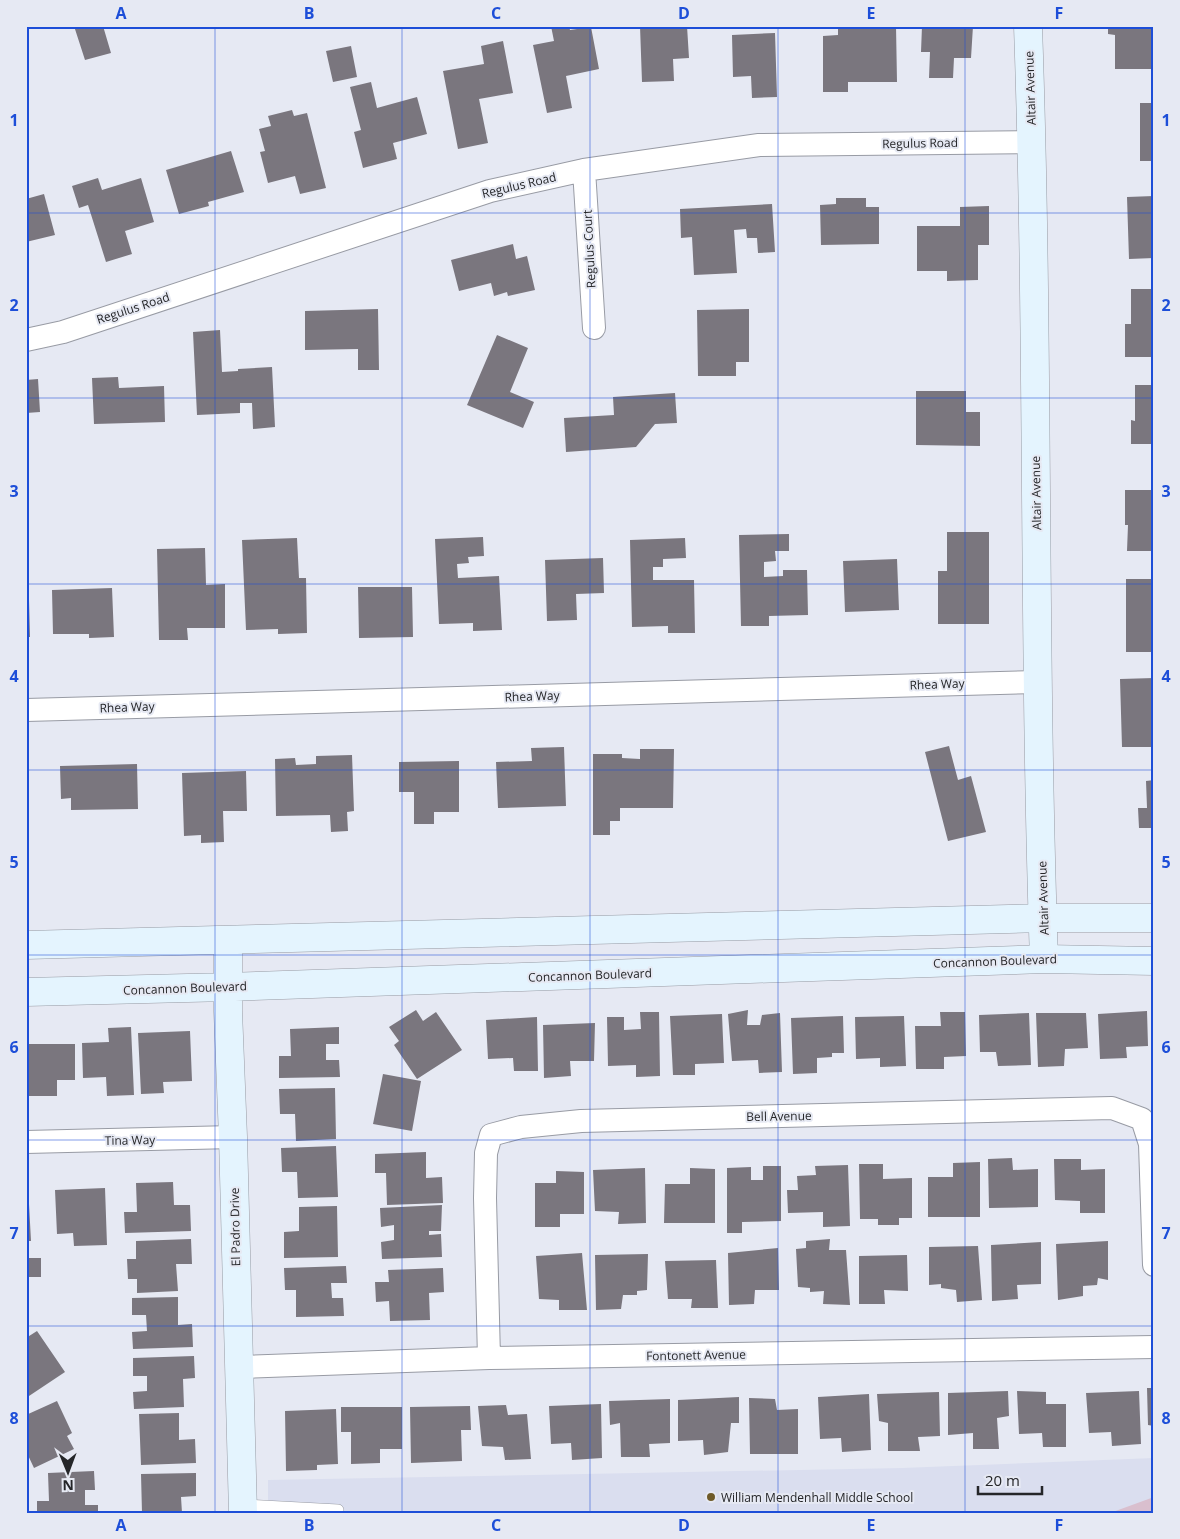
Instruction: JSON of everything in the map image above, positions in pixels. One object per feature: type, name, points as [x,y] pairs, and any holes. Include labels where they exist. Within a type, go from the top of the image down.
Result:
[{"type":"main road","name":"Altair Avenue","points":[[1028,26],[1032,142],[1037,682],[1044,959]]},
{"type":"main road","points":[[26,945],[1043,918],[1154,918]]},
{"type":"main road","name":"El Padro Drive","points":[[228,940],[242,1509]]},
{"type":"main road","name":"Concannon Boulevard","points":[[26,992],[228,987],[1044,959],[1154,960]]},
{"type":"street","name":"Regulus Road","points":[[26,340],[63,332],[490,191],[584,170],[759,145],[1032,142]]},
{"type":"street","name":"Regulus Court","points":[[584,170],[594,328]]},
{"type":"street","name":"Rhea Way","points":[[26,710],[1037,682]]},
{"type":"street","name":"Bell Avenue","points":[[489,1358],[486,1153],[491,1135],[521,1127],[581,1121],[1112,1108],[1142,1119],[1150,1144],[1154,1265]]},
{"type":"street","name":"Tina Way","points":[[26,1142],[233,1137]]},
{"type":"street","name":"Fontonett Avenue","points":[[239,1367],[489,1358],[1154,1347]]},
{"type":"lane","points":[[242,1509],[338,1510]]},
{"type":"shaded area","name":"William Mendenhall Middle School","points":[[1154,1458],[1154,1513],[268,1513],[268,1480],[902,1468]]},
{"type":"shaded area","points":[[1154,1497],[1154,1513],[1110,1513]]},
{"type":"building","points":[[74,26],[103,26],[111,53],[85,60]]},
{"type":"building","points":[[551,26],[569,26],[570,30],[591,27],[599,69],[566,76],[572,108],[547,113],[533,45],[554,41]]},
{"type":"building","points":[[640,26],[687,26],[689,58],[673,59],[674,81],[642,82]]},
{"type":"building","points":[[838,26],[896,26],[897,82],[848,82],[848,92],[823,92],[823,36],[838,35]]},
{"type":"building","points":[[922,26],[973,26],[971,58],[954,58],[953,78],[929,78],[930,52],[921,52]]},
{"type":"building","points":[[1108,26],[1154,26],[1153,69],[1115,69],[1115,35],[1108,34]]},
{"type":"building","points":[[775,33],[777,97],[752,98],[751,76],[733,77],[732,35]]},
{"type":"building","points":[[503,41],[513,93],[479,99],[488,143],[458,149],[443,71],[484,64],[481,46]]},
{"type":"building","points":[[351,46],[357,77],[333,82],[326,51]]},
{"type":"building","points":[[371,82],[377,108],[417,97],[427,134],[393,143],[397,159],[363,168],[354,132],[361,130],[350,87]]},
{"type":"building","points":[[1140,103],[1154,103],[1154,161],[1140,161]]},
{"type":"building","points":[[292,110],[294,116],[307,113],[326,188],[300,194],[295,176],[268,183],[260,152],[265,151],[259,129],[271,126],[268,116]]},
{"type":"building","points":[[231,151],[244,192],[208,202],[209,206],[179,214],[166,170]]},
{"type":"building","points":[[98,178],[102,190],[141,178],[154,222],[125,231],[132,254],[106,262],[88,205],[79,208],[72,186]]},
{"type":"building","points":[[44,194],[55,235],[26,242],[26,199]]},
{"type":"building","points":[[1154,196],[1154,258],[1129,259],[1127,197]]},
{"type":"building","points":[[836,198],[866,198],[866,207],[879,207],[879,244],[821,245],[820,205],[836,204]]},
{"type":"building","points":[[772,204],[775,252],[758,253],[757,238],[747,238],[746,229],[734,230],[737,273],[694,275],[692,237],[681,238],[680,209]]},
{"type":"building","points":[[989,206],[989,245],[978,245],[978,280],[947,281],[947,271],[917,271],[917,226],[960,226],[960,207]]},
{"type":"building","points":[[513,244],[516,259],[527,256],[535,290],[508,296],[507,292],[494,296],[491,283],[459,291],[451,260]]},
{"type":"building","points":[[1131,289],[1154,289],[1154,357],[1125,357],[1125,324],[1131,324]]},
{"type":"building","points":[[378,309],[379,370],[358,370],[358,349],[305,350],[305,311]]},
{"type":"building","points":[[749,309],[749,362],[736,362],[736,376],[698,376],[697,310]]},
{"type":"building","points":[[220,330],[222,372],[272,367],[275,427],[253,429],[252,403],[240,403],[240,413],[197,415],[193,332]]},
{"type":"building","points":[[497,335],[528,348],[510,392],[534,402],[523,428],[467,405]]},
{"type":"building","points":[[118,377],[119,388],[164,386],[165,422],[94,424],[92,378]]},
{"type":"building","points":[[38,379],[40,412],[26,413],[26,380]]},
{"type":"building","points":[[1135,385],[1154,385],[1154,444],[1131,444],[1131,420],[1135,421]]},
{"type":"building","points":[[916,391],[966,391],[966,412],[980,412],[980,446],[916,445]]},
{"type":"building","points":[[675,393],[677,423],[655,424],[636,447],[566,452],[564,418],[614,415],[613,397]]},
{"type":"building","points":[[1125,490],[1154,490],[1154,551],[1127,551],[1128,525],[1125,525]]},
{"type":"building","points":[[947,532],[989,532],[989,624],[938,624],[938,571],[947,571]]},
{"type":"building","points":[[789,534],[789,551],[775,551],[776,561],[764,562],[764,577],[783,576],[783,570],[807,570],[808,615],[769,616],[769,626],[741,626],[739,535]]},
{"type":"building","points":[[483,537],[484,556],[468,557],[469,563],[457,564],[458,578],[499,576],[502,630],[473,631],[473,623],[439,624],[435,539]]},
{"type":"building","points":[[297,538],[299,578],[306,578],[307,633],[278,634],[278,629],[246,630],[242,540]]},
{"type":"building","points":[[685,538],[686,558],[663,559],[663,567],[653,567],[653,580],[694,580],[695,633],[668,633],[668,626],[632,627],[630,540]]},
{"type":"building","points":[[205,548],[206,585],[225,584],[225,628],[187,628],[188,640],[159,640],[157,549]]},
{"type":"building","points":[[603,558],[604,593],[576,594],[577,620],[547,621],[545,560]]},
{"type":"building","points":[[897,559],[899,610],[845,612],[843,561]]},
{"type":"building","points":[[1126,579],[1154,579],[1154,652],[1126,652]]},
{"type":"building","points":[[358,587],[412,587],[413,637],[359,638]]},
{"type":"building","points":[[112,588],[114,637],[89,638],[89,634],[53,634],[52,590]]},
{"type":"building","points":[[26,600],[29,600],[30,637],[26,637]]},
{"type":"building","points":[[1154,678],[1154,747],[1122,747],[1120,679]]},
{"type":"building","points":[[949,746],[958,780],[971,776],[986,832],[948,841],[925,752]]},
{"type":"building","points":[[564,747],[566,806],[498,808],[496,762],[532,761],[531,748]]},
{"type":"building","points":[[640,749],[674,749],[673,808],[620,808],[620,821],[610,821],[610,835],[593,835],[593,754],[622,754],[622,758],[640,759]]},
{"type":"building","points":[[352,755],[354,811],[347,812],[348,831],[331,832],[330,815],[276,816],[275,759],[295,758],[296,765],[316,764],[316,756]]},
{"type":"building","points":[[459,761],[459,812],[434,812],[434,824],[414,824],[414,792],[399,792],[399,762]]},
{"type":"building","points":[[137,764],[138,809],[71,810],[71,798],[61,799],[60,766]]},
{"type":"building","points":[[246,771],[247,811],[223,811],[224,842],[201,843],[201,835],[184,836],[182,773]]},
{"type":"building","points":[[1154,780],[1154,838],[1152,838],[1152,828],[1139,828],[1138,808],[1147,808],[1146,781]]},
{"type":"building","points":[[416,1010],[423,1021],[436,1012],[462,1050],[417,1079],[394,1045],[399,1041],[389,1027]]},
{"type":"building","points":[[748,1010],[747,1025],[760,1025],[762,1015],[780,1013],[782,1072],[759,1073],[758,1060],[732,1061],[728,1014]]},
{"type":"building","points":[[1147,1011],[1148,1046],[1126,1047],[1127,1058],[1100,1059],[1098,1014]]},
{"type":"building","points":[[640,1012],[659,1012],[660,1076],[636,1077],[636,1065],[608,1066],[607,1017],[624,1017],[624,1030],[641,1029]]},
{"type":"building","points":[[940,1012],[965,1012],[966,1056],[944,1057],[944,1069],[916,1069],[915,1026],[941,1026]]},
{"type":"building","points":[[1029,1013],[1031,1065],[998,1066],[996,1052],[980,1052],[979,1015]]},
{"type":"building","points":[[1036,1013],[1086,1013],[1088,1048],[1065,1049],[1064,1066],[1038,1067]]},
{"type":"building","points":[[722,1014],[724,1063],[695,1064],[695,1075],[673,1075],[670,1016]]},
{"type":"building","points":[[843,1016],[844,1053],[832,1053],[832,1057],[817,1058],[817,1073],[793,1074],[791,1018]]},
{"type":"building","points":[[904,1016],[906,1066],[880,1067],[880,1058],[856,1059],[855,1017]]},
{"type":"building","points":[[537,1017],[538,1071],[514,1071],[513,1058],[488,1059],[486,1020]]},
{"type":"building","points":[[595,1023],[594,1061],[570,1061],[571,1076],[544,1078],[543,1025]]},
{"type":"building","points":[[131,1027],[134,1095],[107,1096],[106,1077],[83,1078],[82,1043],[109,1042],[108,1028]]},
{"type":"building","points":[[339,1027],[339,1044],[326,1044],[326,1060],[339,1060],[340,1077],[279,1078],[279,1056],[291,1056],[290,1029]]},
{"type":"building","points":[[190,1031],[192,1081],[163,1082],[164,1093],[141,1094],[138,1033]]},
{"type":"building","points":[[26,1044],[75,1044],[75,1080],[57,1080],[57,1096],[26,1096]]},
{"type":"building","points":[[383,1074],[421,1081],[412,1131],[373,1124]]},
{"type":"building","points":[[335,1088],[336,1139],[296,1141],[295,1114],[280,1114],[279,1089]]},
{"type":"building","points":[[336,1146],[338,1197],[298,1198],[297,1172],[282,1172],[281,1148]]},
{"type":"building","points":[[426,1152],[426,1178],[442,1177],[443,1203],[387,1205],[386,1173],[375,1173],[375,1154]]},
{"type":"building","points":[[1012,1158],[1013,1170],[1038,1169],[1038,1207],[989,1208],[988,1159]]},
{"type":"building","points":[[1054,1159],[1081,1159],[1081,1170],[1105,1169],[1105,1213],[1080,1213],[1080,1201],[1055,1200]]},
{"type":"building","points":[[980,1162],[980,1217],[928,1217],[928,1177],[953,1177],[953,1163]]},
{"type":"building","points":[[859,1164],[883,1164],[883,1179],[912,1178],[912,1218],[899,1218],[899,1225],[878,1225],[878,1219],[860,1219]]},
{"type":"building","points":[[848,1165],[850,1226],[823,1227],[823,1212],[788,1213],[787,1190],[798,1190],[797,1176],[816,1175],[815,1166]]},
{"type":"building","points":[[763,1166],[781,1166],[781,1221],[742,1222],[742,1233],[727,1233],[727,1168],[751,1167],[751,1180],[763,1180]]},
{"type":"building","points":[[645,1168],[646,1223],[618,1224],[619,1212],[595,1211],[593,1170]]},
{"type":"building","points":[[690,1168],[715,1169],[715,1223],[664,1223],[665,1184],[690,1184]]},
{"type":"building","points":[[556,1171],[584,1172],[584,1214],[560,1214],[560,1227],[535,1227],[535,1183],[556,1183]]},
{"type":"building","points":[[173,1182],[174,1205],[190,1205],[191,1231],[125,1233],[124,1212],[137,1212],[136,1183]]},
{"type":"building","points":[[105,1188],[107,1245],[74,1246],[73,1233],[57,1234],[55,1190]]},
{"type":"building","points":[[26,1204],[29,1204],[31,1241],[26,1241]]},
{"type":"building","points":[[442,1205],[441,1231],[429,1231],[429,1235],[441,1234],[442,1257],[382,1259],[381,1242],[394,1240],[394,1225],[381,1227],[380,1208]]},
{"type":"building","points":[[337,1206],[338,1257],[284,1258],[284,1232],[299,1231],[299,1207]]},
{"type":"building","points":[[191,1239],[192,1264],[176,1264],[178,1291],[137,1293],[137,1279],[128,1279],[127,1259],[136,1259],[136,1241]]},
{"type":"building","points":[[830,1239],[829,1250],[846,1250],[850,1305],[823,1304],[824,1291],[810,1292],[810,1288],[798,1287],[796,1249],[806,1248],[806,1241]]},
{"type":"building","points":[[1108,1241],[1108,1280],[1098,1278],[1097,1285],[1083,1286],[1083,1296],[1058,1300],[1056,1244]]},
{"type":"building","points":[[1041,1242],[1041,1284],[1017,1285],[1018,1299],[992,1301],[991,1245]]},
{"type":"building","points":[[978,1246],[982,1300],[957,1302],[956,1290],[941,1288],[941,1284],[929,1285],[929,1247]]},
{"type":"building","points":[[778,1248],[779,1290],[755,1290],[754,1304],[729,1305],[728,1253]]},
{"type":"building","points":[[582,1253],[587,1310],[559,1310],[559,1300],[539,1299],[536,1256]]},
{"type":"building","points":[[648,1254],[647,1290],[637,1291],[637,1295],[623,1295],[621,1309],[596,1310],[595,1255]]},
{"type":"building","points":[[907,1255],[908,1291],[884,1290],[885,1304],[859,1304],[859,1256]]},
{"type":"building","points":[[26,1258],[41,1258],[41,1277],[26,1277]]},
{"type":"building","points":[[716,1260],[718,1308],[691,1308],[692,1299],[668,1299],[665,1261]]},
{"type":"building","points":[[346,1266],[347,1283],[331,1283],[332,1298],[343,1298],[344,1316],[296,1317],[296,1290],[285,1290],[284,1268]]},
{"type":"building","points":[[443,1268],[444,1292],[429,1293],[430,1320],[390,1321],[389,1301],[376,1302],[375,1282],[389,1282],[388,1270]]},
{"type":"building","points":[[178,1297],[178,1325],[192,1324],[193,1347],[133,1349],[132,1332],[147,1331],[146,1315],[132,1315],[132,1298]]},
{"type":"building","points":[[37,1331],[65,1372],[26,1398],[26,1338]]},
{"type":"building","points":[[194,1356],[195,1378],[183,1379],[184,1407],[134,1409],[133,1392],[147,1391],[147,1376],[133,1376],[133,1358]]},
{"type":"building","points":[[1147,1388],[1154,1388],[1154,1426],[1148,1425]]},
{"type":"building","points":[[1008,1391],[1009,1416],[997,1418],[999,1449],[973,1449],[973,1433],[948,1435],[948,1393]]},
{"type":"building","points":[[1017,1391],[1046,1392],[1046,1404],[1066,1404],[1066,1447],[1043,1447],[1042,1433],[1019,1434]]},
{"type":"building","points":[[1139,1391],[1141,1444],[1112,1446],[1111,1432],[1089,1433],[1086,1393]]},
{"type":"building","points":[[939,1392],[940,1436],[918,1437],[920,1451],[888,1451],[888,1423],[879,1421],[877,1394]]},
{"type":"building","points":[[869,1394],[871,1450],[842,1452],[841,1438],[820,1439],[818,1397]]},
{"type":"building","points":[[739,1397],[739,1423],[731,1423],[728,1452],[704,1455],[703,1440],[678,1441],[678,1400]]},
{"type":"building","points":[[749,1398],[775,1399],[777,1410],[798,1409],[798,1454],[750,1454]]},
{"type":"building","points":[[670,1399],[670,1443],[649,1444],[650,1457],[621,1457],[620,1423],[610,1425],[609,1401]]},
{"type":"building","points":[[57,1401],[72,1433],[67,1436],[74,1449],[34,1468],[26,1451],[26,1415]]},
{"type":"building","points":[[601,1404],[602,1458],[572,1460],[571,1443],[551,1444],[549,1406]]},
{"type":"building","points":[[506,1405],[508,1415],[527,1414],[531,1459],[505,1460],[503,1447],[482,1446],[478,1406]]},
{"type":"building","points":[[470,1406],[471,1430],[461,1430],[462,1461],[411,1463],[410,1407]]},
{"type":"building","points":[[341,1407],[402,1407],[402,1449],[380,1449],[380,1463],[351,1464],[351,1432],[341,1432]]},
{"type":"building","points":[[336,1409],[338,1464],[317,1465],[317,1470],[286,1471],[285,1411]]},
{"type":"building","points":[[179,1413],[179,1440],[195,1439],[196,1463],[141,1465],[139,1414]]},
{"type":"building","points":[[94,1471],[95,1490],[85,1490],[85,1505],[98,1505],[98,1513],[37,1513],[37,1501],[49,1501],[48,1473]]},
{"type":"building","points":[[196,1473],[196,1496],[181,1497],[182,1513],[142,1513],[141,1474]]},
{"type":"place","name":"William Mendenhall Middle School","points":[[711,1497]]}]
